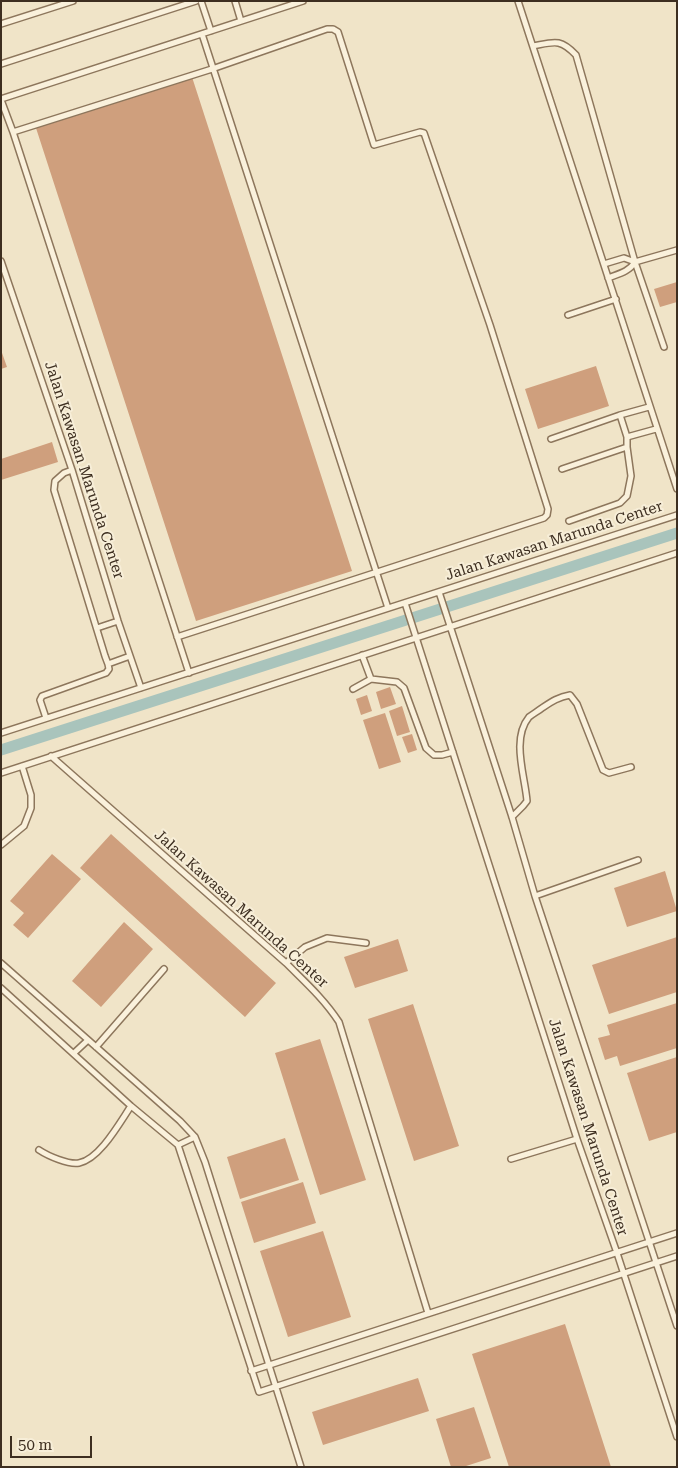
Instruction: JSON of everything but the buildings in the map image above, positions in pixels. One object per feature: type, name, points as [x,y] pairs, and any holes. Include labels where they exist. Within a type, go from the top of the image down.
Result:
[{"type":"lane","points":[[1,24],[73,1]]},
{"type":"lane","points":[[1,64],[196,1]]},
{"type":"lane","points":[[201,1],[211,31]]},
{"type":"lane","points":[[235,1],[241,21]]},
{"type":"lane","points":[[189,673],[1,100],[303,1]]},
{"type":"lane","name":"Jalan Kawasan Marunda Center","points":[[518,1],[677,489]]},
{"type":"lane","points":[[13,132],[212,69],[326,29],[334,29],[338,32],[374,146],[420,132],[424,133],[490,325],[548,509],[547,515],[544,518],[177,637]]},
{"type":"lane","points":[[202,34],[388,608]]},
{"type":"lane","points":[[533,46],[554,42],[566,45],[576,55],[635,262],[664,347]]},
{"type":"lane","points":[[604,264],[624,258],[635,262],[677,250]]},
{"type":"lane","name":"Jalan Kawasan Marunda Center","points":[[1,261],[72,470],[118,621],[141,688]]},
{"type":"lane","points":[[608,278],[627,271],[632,268],[635,262]]},
{"type":"lane","points":[[568,315],[616,299]]},
{"type":"lane","points":[[551,439],[649,406]]},
{"type":"lane","points":[[568,521],[620,503],[627,496],[631,476],[627,437],[620,415]]},
{"type":"lane","points":[[627,437],[656,429]]},
{"type":"lane","points":[[562,468],[627,447]]},
{"type":"lane","points":[[46,718],[40,700],[42,696],[106,673],[109,669],[54,490],[56,481],[72,470]]},
{"type":"lane","name":"Jalan Kawasan Marunda Center","points":[[1,733],[388,608],[439,594],[677,515]]},
{"type":"lane","points":[[1,773],[449,625],[677,553]]},
{"type":"lane","name":"Jalan Kawasan Marunda Center","points":[[439,594],[512,817],[535,896],[677,1326]]},
{"type":"lane","name":"Jalan Kawasan Marunda Center","points":[[406,604],[577,1139],[624,1273],[677,1437]]},
{"type":"lane","points":[[97,628],[118,621]]},
{"type":"lane","points":[[362,655],[371,679]]},
{"type":"lane","points":[[108,664],[130,656]]},
{"type":"lane","points":[[353,689],[371,679],[398,682],[404,688],[426,748],[434,755],[453,752]]},
{"type":"lane","points":[[512,817],[526,801],[520,762],[520,738],[524,724],[530,716],[554,699],[570,695],[577,704],[603,770],[609,773],[631,767]]},
{"type":"lane","name":"Jalan Kawasan Marunda Center","points":[[51,756],[286,963],[321,996],[339,1022],[428,1313]]},
{"type":"lane","points":[[1,845],[24,826],[31,808],[31,795],[22,766]]},
{"type":"lane","points":[[535,896],[638,860]]},
{"type":"lane","points":[[286,963],[305,947],[327,938],[366,943]]},
{"type":"lane","points":[[1,963],[180,1121],[195,1137],[206,1162],[301,1467]]},
{"type":"lane","points":[[96,1047],[164,969]]},
{"type":"lane","points":[[1,988],[131,1106],[178,1145],[259,1392],[677,1256]]},
{"type":"lane","points":[[74,1053],[88,1040]]},
{"type":"lane","points":[[39,1150],[53,1158],[79,1163],[89,1158],[104,1145],[131,1106]]},
{"type":"lane","points":[[178,1145],[195,1137]]},
{"type":"lane","points":[[511,1159],[577,1139]]},
{"type":"lane","name":"Jalan Kawasan Marunda Center","points":[[251,1371],[677,1234]]},
{"type":"waterway","points":[[1,750],[677,533]]}]
